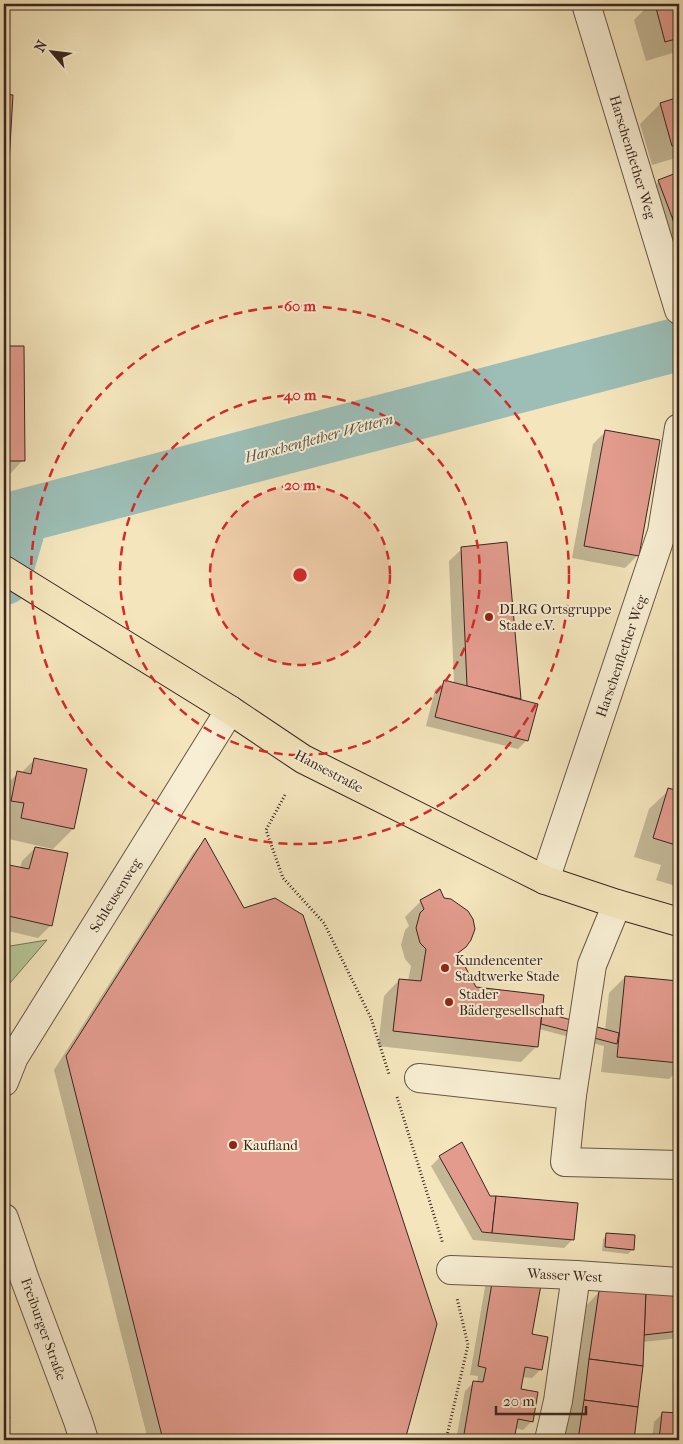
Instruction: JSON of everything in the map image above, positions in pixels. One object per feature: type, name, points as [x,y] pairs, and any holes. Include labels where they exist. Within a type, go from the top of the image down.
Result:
[{"type":"main road","name":"Hansestraße","points":[[4,570],[230,710],[303,759],[545,880],[679,922]]},
{"type":"street","name":"Harschenflether Weg","points":[[586,4],[679,310]]},
{"type":"street","name":"Harschenflether Weg","points":[[545,880],[662,532],[679,428]]},
{"type":"street","name":"Schleusenweg","points":[[4,1082],[14,1057],[230,710]]},
{"type":"street","points":[[617,904],[592,965],[572,1096],[565,1162],[679,1165]]},
{"type":"street","points":[[419,1078],[572,1096]]},
{"type":"street","name":"Freiburger Straße","points":[[4,1218],[84,1440]]},
{"type":"street","name":"Wasser West","points":[[451,1270],[576,1275],[679,1282]]},
{"type":"street","points":[[549,1440],[558,1402],[576,1275]]},
{"type":"path","points":[[284,795],[266,830],[283,878],[324,922],[371,1018],[392,1083]]},
{"type":"path","points":[[395,1092],[451,1270],[468,1345],[446,1440]]},
{"type":"green space","points":[[47,940],[4,990],[4,947]]},
{"type":"building","points":[[655,4],[679,4],[679,38],[665,42]]},
{"type":"building","points":[[4,94],[13,95],[8,180],[4,179]]},
{"type":"building","points":[[679,97],[679,144],[672,146],[660,103]]},
{"type":"building","points":[[679,172],[679,215],[672,217],[658,180]]},
{"type":"building","points":[[679,215],[679,240],[672,217]]},
{"type":"building","points":[[4,346],[24,346],[25,461],[4,461]]},
{"type":"building","points":[[605,430],[660,440],[639,556],[584,546]]},
{"type":"building","name":"DLRG Ortsgruppe Stade e.V.","points":[[507,542],[521,699],[467,686],[461,547]]},
{"type":"building","points":[[444,680],[538,704],[528,741],[435,717]]},
{"type":"building","points":[[34,758],[87,769],[74,829],[21,818],[24,803],[11,801],[17,771],[31,774]]},
{"type":"building","points":[[668,788],[679,791],[679,846],[653,838]]},
{"type":"building","name":"Kaufland","points":[[205,838],[244,908],[275,898],[303,915],[437,1324],[405,1440],[163,1440],[66,1056]]},
{"type":"building","points":[[35,847],[68,853],[52,926],[4,915],[4,864],[29,869]]},
{"type":"building","points":[[440,889],[444,898],[451,899],[468,911],[473,919],[475,929],[471,940],[458,953],[476,987],[544,995],[538,1047],[393,1031],[399,979],[421,981],[426,949],[420,943],[416,928],[420,913],[424,909],[420,900]]},
{"type":"building","points":[[625,976],[679,981],[679,1063],[617,1057]]},
{"type":"building","points":[[542,1012],[619,1033],[617,1044],[541,1024]]},
{"type":"building","points":[[462,1142],[490,1196],[496,1196],[492,1233],[482,1232],[439,1156]]},
{"type":"building","points":[[496,1196],[578,1203],[574,1240],[492,1233]]},
{"type":"building","points":[[606,1233],[635,1235],[634,1250],[605,1247]]},
{"type":"building","points":[[493,1277],[541,1285],[532,1334],[548,1337],[542,1370],[525,1367],[521,1389],[538,1392],[533,1422],[518,1419],[514,1440],[463,1440],[473,1381],[483,1382],[486,1368],[478,1366]]},
{"type":"building","points":[[646,1290],[679,1291],[679,1331],[644,1335]]},
{"type":"building","points":[[646,1290],[643,1366],[589,1359],[599,1291]]},
{"type":"building","points":[[589,1359],[643,1366],[638,1407],[584,1400]]},
{"type":"building","points":[[4,1398],[10,1418],[4,1420]]},
{"type":"building","points":[[584,1400],[638,1407],[634,1440],[578,1440]]},
{"type":"building","points":[[662,1412],[679,1413],[679,1440],[659,1440]]},
{"type":"waterway","name":"Harschenflether Wettern","points":[[4,578],[22,516],[679,344]]},
{"type":"place","name":"DLRG Ortsgruppe Stade e.V.","points":[[489,617]]},
{"type":"place","name":"Kundencenter Stadtwerke Stade","points":[[445,968]]},
{"type":"place","name":"Stader Bädergesellschaft","points":[[449,1002]]},
{"type":"place","name":"Kaufland","points":[[233,1145]]}]
